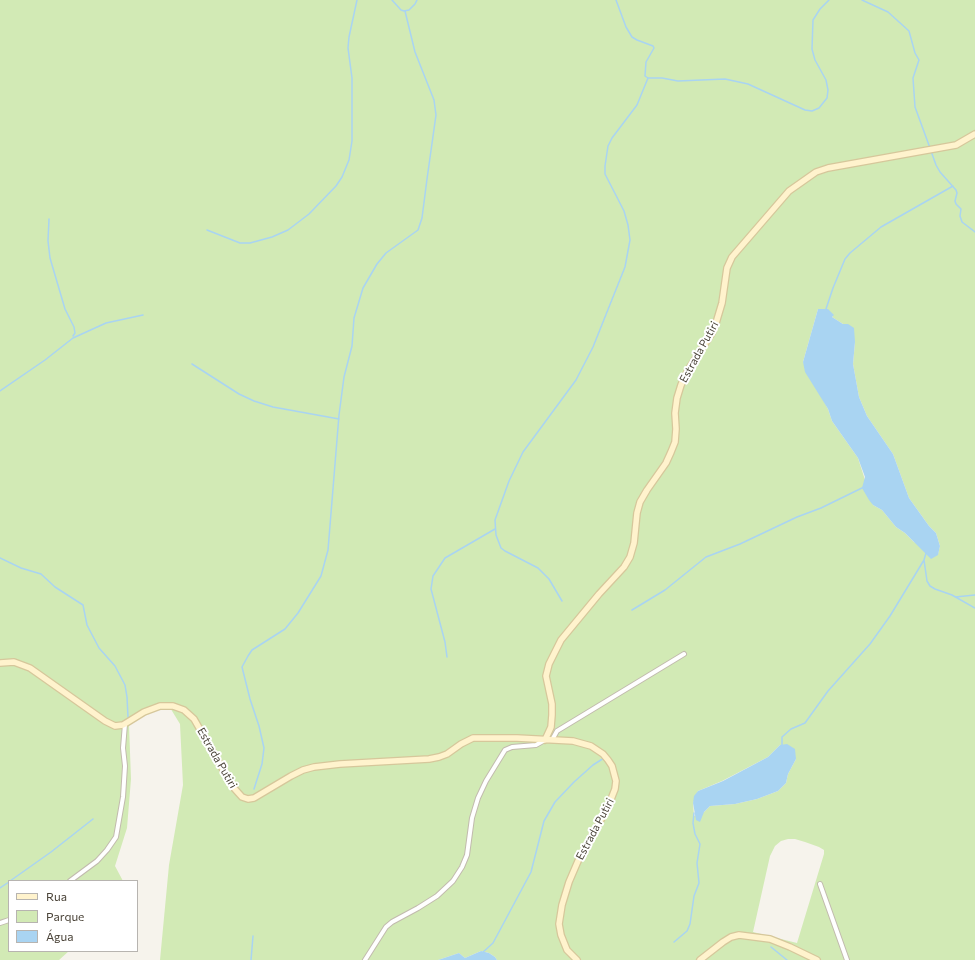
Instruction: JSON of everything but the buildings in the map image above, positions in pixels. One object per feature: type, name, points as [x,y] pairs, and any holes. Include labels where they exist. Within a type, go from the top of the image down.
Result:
[{"type":"street","name":"Estrada Putiri","points":[[545,740],[551,727],[552,715],[552,704],[546,676],[548,664],[561,640],[599,594],[624,567],[630,557],[634,543],[637,513],[640,502],[666,463],[675,442],[675,413],[681,385],[688,370],[712,333],[716,323],[722,303],[727,268],[732,257],[789,191],[816,172],[828,168],[956,145],[975,134]]},
{"type":"street","points":[[552,740],[557,731],[684,654]]},
{"type":"street","points":[[0,664],[14,662],[30,668],[105,721],[115,726],[125,724],[123,748],[125,766],[123,797],[116,837],[98,861],[71,880]]},
{"type":"street","name":"Estrada Putiri","points":[[125,724],[148,710],[160,706],[173,706],[184,710],[194,719],[233,787],[242,797],[248,799],[254,798],[303,770],[314,767],[434,758],[447,754],[467,740],[473,738],[482,737],[573,741],[584,743],[597,749],[612,766],[616,781],[615,789],[608,806],[578,861],[569,882],[562,905],[559,924],[561,935],[567,950],[578,960]]},
{"type":"street","points":[[365,960],[386,927],[437,896],[453,881],[462,867],[467,854],[472,818],[478,798],[486,781],[505,750],[512,747],[536,744],[545,740]]},
{"type":"street","points":[[820,884],[847,960]]},
{"type":"street","points":[[700,960],[731,937],[739,935],[770,940],[790,947],[817,960]]},
{"type":"green space","points":[[0,0],[975,0],[975,960],[497,960],[489,953],[481,951],[465,958],[459,953],[438,960],[160,960],[169,865],[183,785],[180,724],[169,706],[148,711],[129,725],[131,779],[127,828],[115,866],[122,880],[8,880],[8,952],[68,952],[59,960],[0,960]],"holes":[[[818,309],[833,316],[832,317],[843,324],[855,342],[853,364],[859,397],[867,416],[893,454],[909,498],[929,526],[936,533],[940,546],[938,554],[914,542],[896,527],[882,510],[873,505],[858,458],[832,421],[828,409],[803,362]],[[780,745],[796,759],[788,774],[786,783],[778,791],[757,799],[735,804],[710,806],[704,812],[694,816],[693,803],[698,791],[722,781],[768,757]],[[795,839],[805,842],[824,850],[797,943],[753,932],[770,856],[775,846],[781,841]]]},
{"type":"water","points":[[818,309],[828,309],[834,315],[832,317],[843,324],[848,324],[854,328],[855,342],[853,364],[859,397],[867,416],[893,454],[909,498],[929,526],[936,533],[940,546],[938,555],[931,559],[905,533],[896,527],[882,510],[873,505],[869,500],[862,488],[865,477],[858,458],[832,421],[828,409],[805,372],[803,362]]},
{"type":"water","points":[[787,744],[795,749],[796,759],[788,774],[786,783],[778,791],[757,799],[735,804],[710,806],[704,812],[700,822],[696,820],[693,803],[694,796],[698,791],[723,781],[768,757],[780,745]]},
{"type":"water","points":[[481,951],[489,953],[497,960],[438,960],[459,953],[465,958]]},
{"type":"waterway","points":[[207,230],[240,243],[250,243],[272,237],[288,230],[309,214],[336,186],[342,177],[349,160],[352,141],[352,78],[348,48],[357,0]]},
{"type":"waterway","points":[[392,0],[401,10],[404,11],[409,10],[417,0]]},
{"type":"waterway","points":[[616,0],[626,27],[632,37],[653,46],[654,48],[646,62],[645,76],[648,78]]},
{"type":"waterway","points":[[648,78],[662,78],[678,81],[725,79],[748,84],[805,110],[812,111],[819,108],[827,98],[828,90],[826,80],[815,60],[812,49],[813,20],[820,9],[829,0]]},
{"type":"waterway","points":[[862,0],[888,12],[909,31],[915,53],[919,60],[913,78],[915,107],[930,148]]},
{"type":"waterway","points":[[254,789],[262,764],[264,748],[242,667],[252,650],[285,629],[298,613],[321,576],[328,550],[339,415],[344,377],[352,346],[354,318],[363,288],[377,264],[386,253],[418,230],[422,218],[436,115],[434,100],[415,52],[405,11]]},
{"type":"waterway","points":[[562,601],[549,579],[538,568],[501,548],[496,535],[495,520],[509,481],[523,452],[576,380],[593,347],[625,267],[630,240],[628,225],[624,211],[605,174],[605,166],[608,146],[612,138],[637,105],[648,78]]},
{"type":"waterway","points":[[931,151],[940,172],[956,190],[957,193],[955,201],[961,209],[960,216],[962,222],[975,232]]},
{"type":"waterway","points":[[826,309],[845,259],[850,253],[881,227],[953,186]]},
{"type":"waterway","points":[[49,219],[48,241],[50,258],[65,309],[74,327],[75,333],[73,336]]},
{"type":"waterway","points":[[0,391],[45,360],[73,338],[106,323],[143,315]]},
{"type":"waterway","points":[[192,364],[239,394],[254,401],[273,407],[339,419]]},
{"type":"waterway","points":[[632,610],[665,590],[706,557],[740,544],[864,487]]},
{"type":"waterway","points":[[447,657],[445,642],[431,589],[433,576],[445,558],[495,529]]},
{"type":"waterway","points":[[782,746],[782,737],[791,729],[805,723],[828,691],[870,644],[890,616],[924,560],[926,553]]},
{"type":"waterway","points":[[0,558],[21,568],[41,574],[55,587],[83,605],[87,625],[99,648],[115,666],[125,685],[128,717]]},
{"type":"waterway","points":[[924,560],[927,581],[930,586],[952,595],[975,608]]},
{"type":"waterway","points":[[955,597],[975,595]]},
{"type":"waterway","points":[[482,953],[493,943],[531,872],[544,821],[555,802],[574,782],[593,765],[604,758]]},
{"type":"waterway","points":[[674,942],[687,931],[690,924],[694,896],[699,883],[697,863],[700,844],[695,834],[693,823],[694,813]]},
{"type":"waterway","points":[[11,880],[51,852],[93,819]]},
{"type":"waterway","points":[[0,888],[8,883]]},
{"type":"waterway","points":[[251,960],[253,936]]},
{"type":"waterway","points":[[771,947],[787,960]]}]
